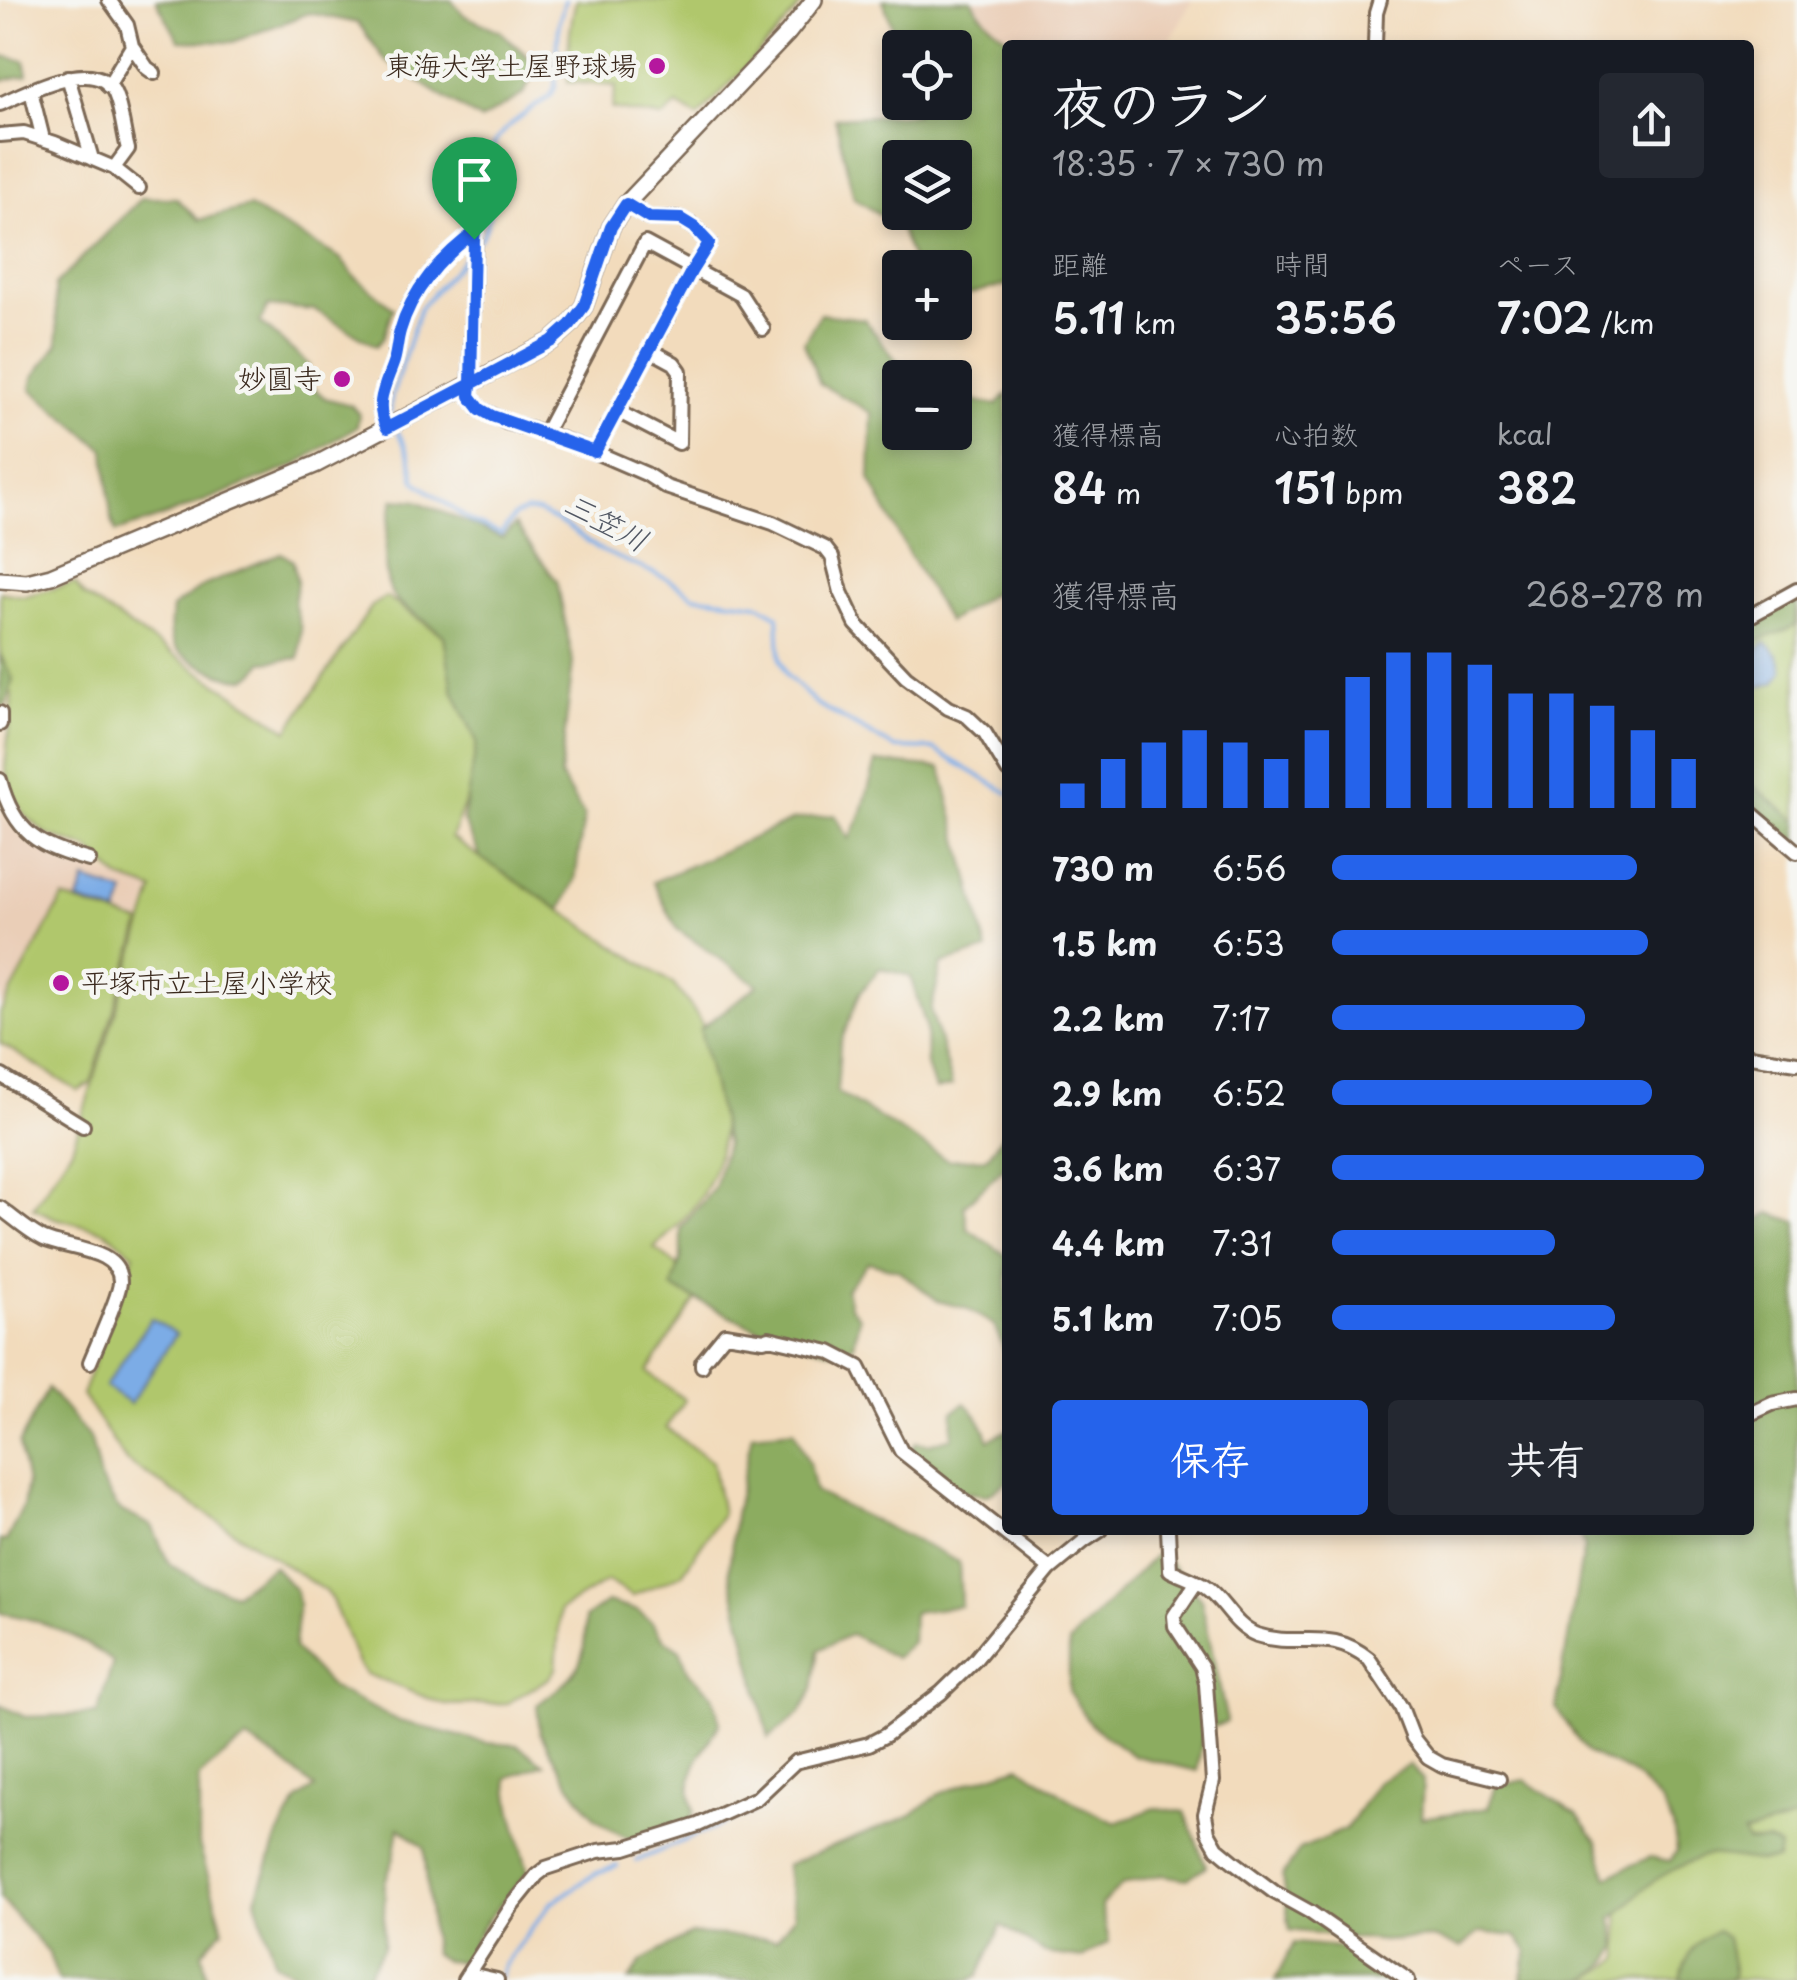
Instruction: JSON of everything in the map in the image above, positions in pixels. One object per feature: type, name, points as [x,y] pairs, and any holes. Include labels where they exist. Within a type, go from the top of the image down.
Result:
[{"type":"street","points":[[109,0],[126,25],[132,46],[154,73]]},
{"type":"street","points":[[0,580],[27,582],[51,576],[317,464],[552,341],[584,306],[611,227],[626,204],[788,33],[814,0]]},
{"type":"street","points":[[1376,40],[1380,0]]},
{"type":"street","points":[[108,86],[132,46]]},
{"type":"street","points":[[0,104],[68,77],[85,76],[103,82],[114,91],[128,148],[114,168]]},
{"type":"street","points":[[68,77],[92,159]]},
{"type":"street","points":[[31,91],[44,139]]},
{"type":"street","points":[[0,135],[24,132],[44,139],[114,168],[138,188]]},
{"type":"street","points":[[595,452],[709,243],[681,219],[649,218],[626,204]]},
{"type":"street","points":[[393,425],[380,406],[381,394],[409,305],[457,245],[475,232],[470,396],[480,409],[506,422],[595,452],[666,487],[773,522],[825,548],[832,557],[841,592],[856,624],[906,677],[986,732],[1002,760]]},
{"type":"street","points":[[545,433],[644,243],[741,296],[763,329]]},
{"type":"street","points":[[617,411],[680,443],[680,371],[674,363],[650,350]]},
{"type":"street","points":[[1754,614],[1797,590]]},
{"type":"street","points":[[0,714],[0,724]]},
{"type":"street","points":[[0,780],[5,800],[19,823],[37,841],[90,860]]},
{"type":"street","points":[[1754,815],[1797,852]]},
{"type":"street","points":[[1754,1057],[1797,1063]]},
{"type":"street","points":[[0,1078],[83,1126]]},
{"type":"street","points":[[0,1208],[42,1238],[96,1252],[116,1268],[120,1282],[90,1362]]},
{"type":"street","points":[[702,1366],[725,1334],[769,1338],[830,1352],[859,1368],[901,1451],[1002,1531]]},
{"type":"street","points":[[1754,1412],[1797,1399]]},
{"type":"street","points":[[1007,1535],[1050,1569]]},
{"type":"street","points":[[464,1980],[512,1906],[546,1868],[598,1850],[625,1848],[698,1825],[756,1798],[795,1762],[868,1744],[886,1734],[940,1694],[975,1660],[1050,1569],[1093,1535]]},
{"type":"street","points":[[1168,1535],[1170,1570],[1205,1588],[1246,1630],[1279,1640],[1334,1640],[1362,1654],[1401,1707],[1413,1738],[1428,1757],[1442,1765],[1498,1779]]},
{"type":"street","points":[[1196,1583],[1174,1616],[1175,1626],[1202,1667],[1206,1684],[1213,1781],[1205,1814],[1208,1832],[1217,1848],[1274,1892],[1310,1912],[1408,1980]]},
{"type":"street","points":[[476,1980],[479,1976],[498,1980]]},
{"type":"shaded area","points":[[962,0],[1192,0],[1171,40],[1003,40]]},
{"type":"shaded area","name":"平塚市立土屋小学校","points":[[0,809],[27,841],[59,859],[152,888],[91,1083],[78,1091],[0,1043]]},
{"type":"green space","points":[[156,0],[451,0],[465,16],[500,31],[537,65],[524,94],[480,120],[385,60],[358,23],[309,13],[233,42],[179,41]]},
{"type":"green space","name":"東海大学土屋野球場","points":[[576,0],[805,0],[698,117],[677,105],[662,118],[612,109],[616,86],[568,82]]},
{"type":"green space","points":[[883,0],[972,0],[986,19],[1011,40],[1002,40],[1002,286],[972,293],[972,250],[908,250],[901,230],[972,230],[972,140],[882,140],[882,216],[854,198],[835,118],[882,116],[882,120],[972,120],[972,30],[893,30]]},
{"type":"green space","points":[[0,52],[2,56],[25,61],[27,75],[0,81]]},
{"type":"green space","points":[[142,198],[176,198],[199,220],[249,207],[340,258],[354,276],[393,308],[383,338],[376,346],[315,310],[268,306],[260,322],[309,365],[304,380],[325,398],[351,405],[359,414],[357,426],[294,466],[116,532],[111,518],[105,450],[31,389],[33,378],[58,344],[55,285]]},
{"type":"green space","points":[[820,314],[864,319],[896,360],[882,360],[882,450],[972,450],[972,401],[997,405],[1002,400],[1002,587],[948,622],[870,479],[872,413],[820,384],[804,342]]},
{"type":"green space","points":[[394,499],[417,501],[502,538],[515,525],[557,581],[573,662],[560,776],[584,816],[575,880],[561,910],[481,858],[463,821],[477,742],[453,690],[444,636],[398,602],[392,593],[386,552]]},
{"type":"green space","points":[[281,553],[293,561],[297,582],[294,603],[301,629],[299,658],[263,662],[251,676],[239,678],[208,669],[175,647],[172,608],[203,586]]},
{"type":"green space","points":[[75,583],[83,595],[288,730],[372,606],[386,597],[444,636],[453,690],[477,742],[469,793],[451,838],[673,984],[696,1014],[715,1055],[723,1121],[715,1165],[696,1204],[654,1248],[705,1286],[647,1372],[685,1400],[666,1428],[712,1462],[722,1514],[682,1574],[632,1596],[607,1581],[560,1610],[556,1669],[549,1678],[508,1703],[445,1705],[366,1674],[325,1591],[126,1461],[82,1395],[134,1254],[105,1231],[33,1208],[72,1148],[154,890],[119,878],[89,849],[46,834],[24,814],[5,768],[12,696],[0,657],[0,592],[24,596]]},
{"type":"green space","points":[[1797,593],[1797,842],[1754,806],[1754,617]]},
{"type":"green space","points":[[1797,593],[1795,625],[1754,643],[1754,617]]},
{"type":"green space","points":[[0,654],[13,679],[6,705],[0,709]]},
{"type":"green space","points":[[876,762],[941,768],[987,950],[942,964],[931,1010],[952,1086],[935,1090],[927,1065],[926,1026],[910,976],[880,968],[860,993],[840,1044],[837,1092],[948,1160],[987,1158],[1002,1136],[1002,1170],[964,1206],[968,1229],[1002,1253],[1002,1344],[994,1325],[965,1308],[938,1301],[898,1270],[868,1262],[846,1289],[850,1306],[859,1317],[854,1345],[835,1352],[775,1337],[672,1288],[681,1258],[681,1228],[714,1188],[726,1144],[700,1029],[758,985],[677,929],[653,882],[793,820],[835,815],[849,839],[861,815]]},
{"type":"green space","points":[[1754,786],[1797,821],[1797,842],[1754,806]]},
{"type":"green space","name":"平塚市立土屋小学校","points":[[63,898],[141,923],[91,1083],[78,1091],[0,1043],[0,1013]]},
{"type":"green space","points":[[1770,1213],[1797,1222],[1797,1818],[1743,1834],[1747,1842],[1780,1847],[1778,1860],[1708,1856],[1658,1878],[1612,1918],[1618,1948],[1587,1980],[1521,1980],[1528,1952],[1516,1936],[1480,1932],[1461,1947],[1432,1938],[1383,1941],[1290,1930],[1282,1877],[1300,1849],[1346,1829],[1378,1781],[1410,1765],[1423,1780],[1421,1818],[1488,1808],[1496,1786],[1525,1780],[1577,1815],[1597,1841],[1607,1877],[1650,1857],[1670,1861],[1677,1851],[1673,1826],[1662,1802],[1630,1772],[1587,1753],[1556,1708],[1584,1546],[1579,1535],[1754,1535],[1754,1224]]},
{"type":"green space","points":[[48,1388],[91,1440],[100,1479],[118,1509],[152,1526],[169,1564],[234,1594],[273,1566],[296,1591],[294,1648],[332,1688],[399,1721],[487,1743],[517,1745],[544,1764],[507,1778],[528,1872],[484,1924],[463,1962],[445,1961],[433,1953],[424,1847],[399,1827],[385,1882],[383,1947],[365,1980],[310,1980],[275,1963],[256,1899],[279,1834],[298,1800],[315,1788],[247,1739],[199,1778],[199,1844],[223,1929],[202,1952],[208,1980],[58,1980],[49,1954],[0,1898],[0,1705],[25,1717],[97,1714],[113,1662],[60,1630],[0,1613],[0,1540],[6,1541],[23,1507],[27,1483],[19,1444]]},
{"type":"green space","points":[[965,1403],[980,1420],[989,1440],[1002,1433],[1002,1485],[987,1495],[952,1491],[910,1453],[916,1442],[929,1444],[952,1437],[953,1412]]},
{"type":"green space","points":[[794,1430],[809,1463],[815,1492],[959,1562],[961,1606],[913,1612],[912,1642],[895,1658],[851,1634],[819,1650],[813,1689],[800,1713],[769,1738],[729,1571],[735,1515],[752,1434]]},
{"type":"green space","points":[[1159,1551],[1201,1599],[1227,1722],[1204,1730],[1197,1771],[1132,1755],[1091,1725],[1069,1692],[1069,1643]]},
{"type":"green space","points":[[607,1602],[638,1611],[680,1650],[689,1672],[713,1695],[720,1723],[692,1775],[694,1811],[687,1828],[638,1843],[595,1818],[540,1733],[537,1705],[576,1669],[584,1649],[585,1618]]},
{"type":"green space","points":[[1020,1766],[1078,1805],[1116,1823],[1155,1808],[1185,1812],[1206,1866],[1187,1879],[1162,1875],[1123,1884],[1101,1905],[1109,1942],[1082,1958],[1045,1953],[1001,1925],[979,1975],[970,1980],[629,1980],[642,1961],[691,1934],[776,1939],[795,1915],[786,1865],[912,1815],[937,1795]]},
{"type":"green space","points":[[1797,1818],[1797,1980],[1586,1980],[1620,1959],[1618,1912],[1647,1879],[1742,1834]]},
{"type":"green space","points":[[1717,1931],[1727,1938],[1734,1974],[1730,1980],[1681,1980],[1692,1950]]},
{"type":"green space","points":[[1294,1943],[1340,1947],[1365,1956],[1396,1980],[1275,1980]]},
{"type":"water","points":[[1765,643],[1772,648],[1783,671],[1775,682],[1754,688],[1754,654]]},
{"type":"water","points":[[85,880],[125,893],[118,914],[78,901]]},
{"type":"water","points":[[151,1318],[176,1334],[130,1404],[105,1387]]},
{"type":"waterway","name":"三笠川","points":[[479,240],[489,216],[489,164],[496,141],[514,122],[551,95],[555,87],[559,22],[565,0]]},
{"type":"waterway","name":"三笠川","points":[[390,418],[391,399],[420,308],[470,251]]},
{"type":"waterway","name":"三笠川","points":[[395,426],[410,456],[415,481],[470,521],[501,534],[514,516],[538,512],[602,551],[668,579],[694,596],[758,604],[778,616],[780,659],[787,676],[817,704],[895,748],[933,749],[1002,789]]},
{"type":"waterway","points":[[636,1861],[760,1808]]},
{"type":"waterway","points":[[501,1976],[504,1965],[550,1904],[595,1874],[617,1866]]},
{"type":"place","name":"東海大学土屋野球場","points":[[657,66]]},
{"type":"place","name":"妙圓寺","points":[[342,379]]},
{"type":"place","name":"平塚市立土屋小学校","points":[[61,983]]},
{"type":"route","points":[[474,239],[471,384],[552,341],[570,325],[584,306],[602,248],[626,204],[649,218],[681,219],[709,243],[595,452],[492,416],[470,396],[471,384],[387,428],[383,422],[381,394],[409,305],[457,245],[475,232],[474,239]]}]
